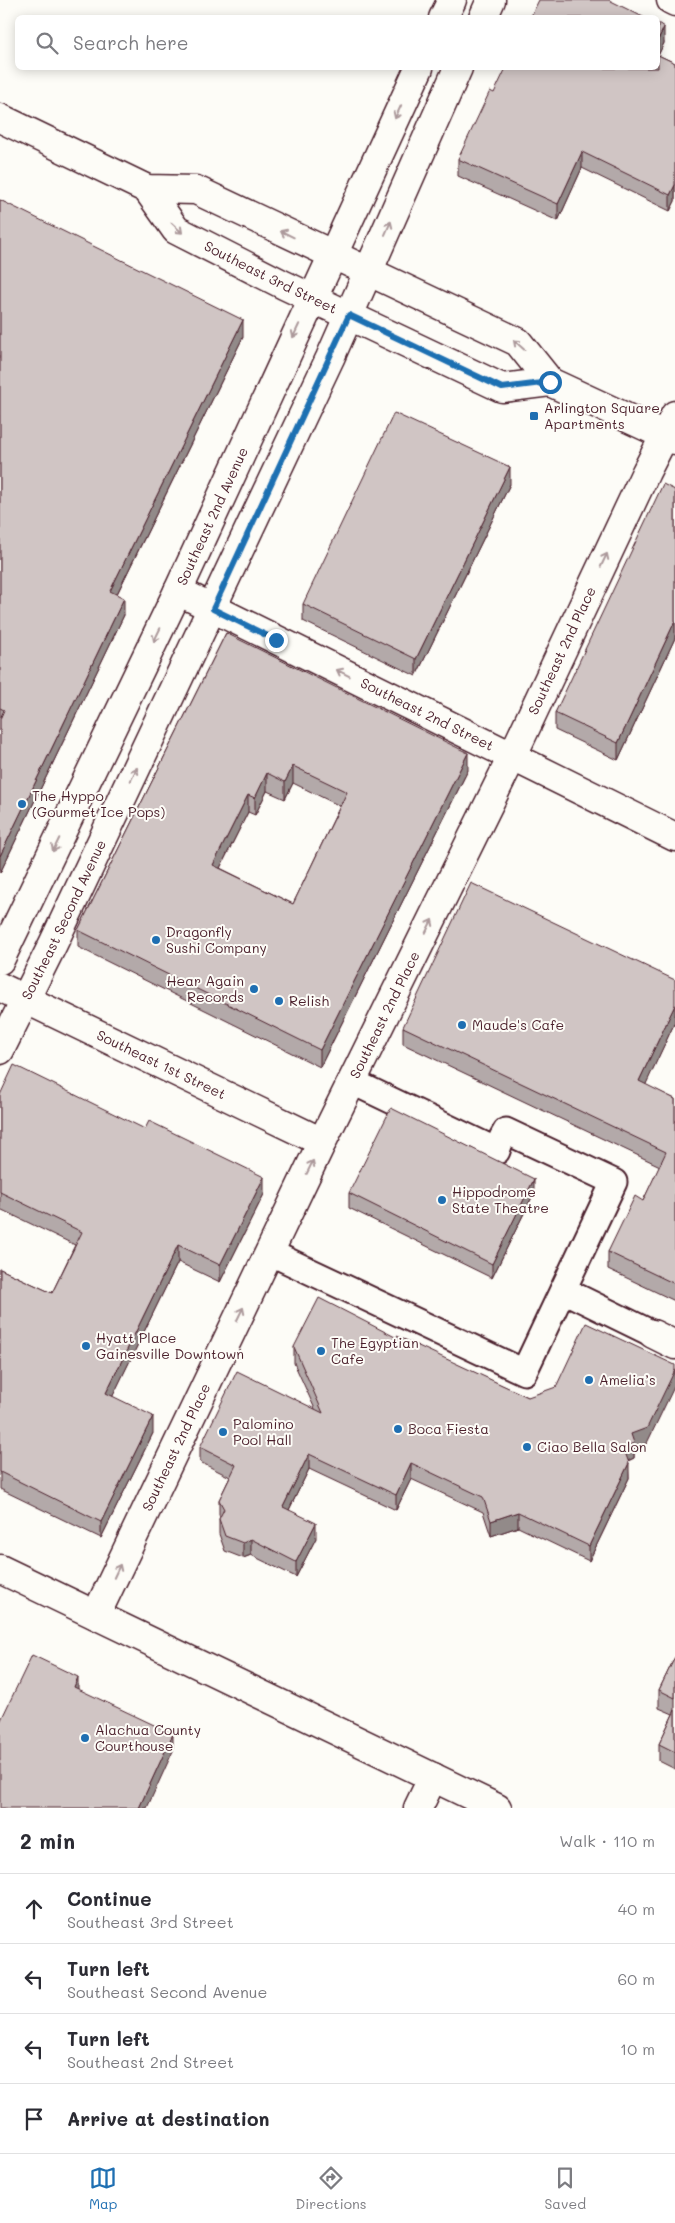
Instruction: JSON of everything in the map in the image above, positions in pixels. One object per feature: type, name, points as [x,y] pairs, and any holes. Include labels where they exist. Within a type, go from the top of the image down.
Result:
[{"type":"street","points":[[444,15],[452,0]]},
{"type":"street","points":[[484,15],[491,0]]},
{"type":"street","points":[[671,0],[675,2]]},
{"type":"street","name":"Southeast 2nd Avenue","points":[[0,960],[178,591],[311,298],[418,70]]},
{"type":"street","points":[[368,272],[454,70]]},
{"type":"street","name":"Southeast 3rd Street","points":[[0,118],[147,189],[196,190],[518,342],[550,382]]},
{"type":"street","name":"Southeast 3rd Street","points":[[147,189],[176,230],[311,298],[502,388],[550,382],[671,430]]},
{"type":"street","name":"Southeast Second Avenue","points":[[0,1050],[213,609],[368,272]]},
{"type":"street","name":"Southeast 2nd Place","points":[[96,1615],[322,1142],[671,430]]},
{"type":"street","name":"Southeast 2nd Street","points":[[178,591],[675,837]]},
{"type":"street","name":"Southeast 1st Street","points":[[0,987],[322,1142]]},
{"type":"street","points":[[269,1252],[524,1372],[614,1182],[506,1131],[496,1150],[353,1082]]},
{"type":"street","points":[[563,1290],[664,1340]]},
{"type":"street","points":[[0,1569],[497,1808]]},
{"type":"street","points":[[418,1808],[433,1777]]},
{"type":"building","points":[[539,0],[609,0],[639,15],[532,15]]},
{"type":"building","points":[[660,24],[664,27],[660,36]]},
{"type":"building","points":[[660,56],[675,63],[675,185],[670,195],[582,152],[558,204],[458,159],[490,91],[494,93],[505,70],[660,70]]},
{"type":"building","points":[[0,200],[243,320],[110,591],[124,598],[0,856],[0,719],[4,710],[0,708]]},
{"type":"building","points":[[394,413],[510,467],[416,659],[303,604]]},
{"type":"building","points":[[663,484],[675,490],[675,621],[618,743],[555,713]]},
{"type":"building","points":[[226,633],[468,753],[320,1050],[78,930]],"holes":[[[293,766],[347,792],[293,904],[213,865],[248,795],[255,798],[267,773],[285,782]]]},
{"type":"building","points":[[471,883],[675,980],[675,1005],[639,1081],[675,1099],[675,1284],[608,1252],[635,1196],[643,1201],[666,1152],[403,1027]]},
{"type":"building","name":"Hyatt Place Gainesville Downtown","points":[[14,1065],[145,1129],[149,1121],[264,1177],[220,1265],[178,1245],[106,1393],[153,1416],[101,1522],[0,1472],[0,1269],[52,1293],[82,1232],[0,1192],[0,1095]]},
{"type":"building","name":"Hippodrome State Theatre","points":[[391,1108],[534,1179],[492,1264],[349,1193]]},
{"type":"building","points":[[319,1298],[397,1338],[397,1336],[528,1397],[556,1387],[586,1323],[675,1365],[675,1370],[647,1428],[631,1434],[634,1443],[623,1447],[629,1463],[589,1546],[518,1512],[491,1521],[483,1497],[411,1463],[396,1495],[309,1454],[283,1507],[316,1523],[296,1562],[251,1539],[243,1543],[225,1536],[219,1519],[224,1509],[219,1500],[236,1465],[200,1447],[237,1371],[323,1413],[294,1347]]},
{"type":"building","name":"Alachua County Courthouse","points":[[32,1655],[78,1677],[74,1687],[173,1734],[139,1808],[0,1808],[0,1722]]},
{"type":"building","points":[[675,1657],[675,1698],[659,1690]]},
{"type":"building","points":[[675,1710],[675,1752],[659,1744]]},
{"type":"place","name":"Arlington Square Apartments","points":[[534,416]]},
{"type":"place","name":"The Hyppo (Gourmet Ice Pops)","points":[[22,804]]},
{"type":"place","name":"Dragonfly Sushi Company","points":[[156,940]]},
{"type":"place","name":"Hear Again Records","points":[[254,989]]},
{"type":"place","name":"Relish","points":[[279,1001]]},
{"type":"place","name":"Maude's Cafe","points":[[462,1025]]},
{"type":"place","name":"Hippodrome State Theatre","points":[[442,1200]]},
{"type":"place","name":"Hyatt Place Gainesville Downtown","points":[[86,1346]]},
{"type":"place","name":"The Egyptian Cafe","points":[[321,1351]]},
{"type":"place","name":"Amelia’s","points":[[589,1380]]},
{"type":"place","name":"Boca Fiesta","points":[[398,1429]]},
{"type":"place","name":"Palomino Pool Hall","points":[[223,1432]]},
{"type":"place","name":"Ciao Bella Salon","points":[[527,1447]]},
{"type":"place","name":"Alachua County Courthouse","points":[[85,1738]]},
{"type":"route","points":[[276,640],[213,609],[349,315],[502,388],[550,382]]}]
